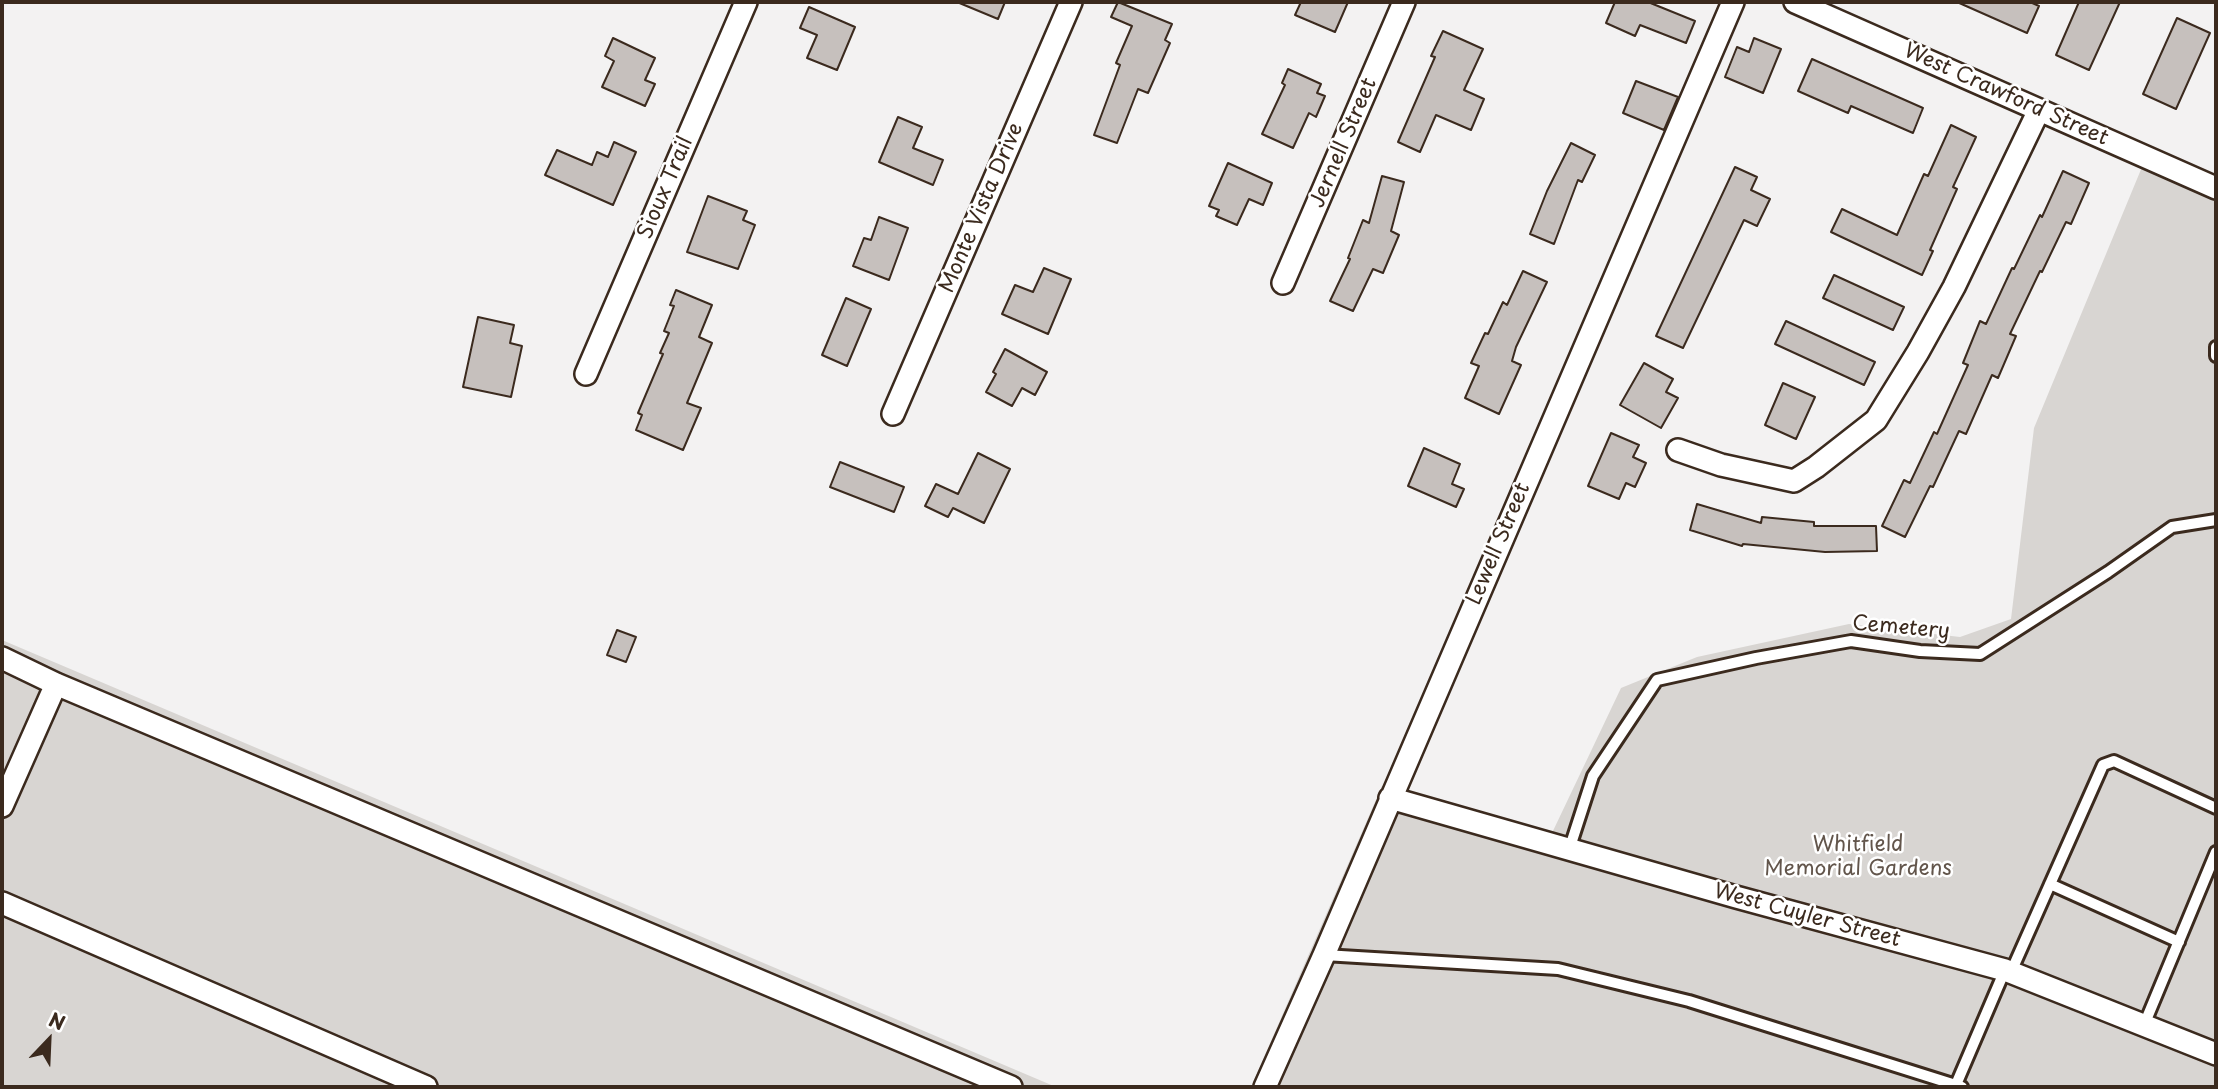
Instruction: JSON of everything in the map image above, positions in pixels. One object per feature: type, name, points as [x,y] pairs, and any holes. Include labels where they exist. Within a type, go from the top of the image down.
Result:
[{"type":"street","name":"Sioux Trail","points":[[586,373],[746,2]]},
{"type":"street","name":"Monte Vista Drive","points":[[893,414],[1071,2]]},
{"type":"street","name":"Jernell Street","points":[[1283,283],[1404,2]]},
{"type":"street","name":"Lewell Street","points":[[1265,1087],[1733,2]]},
{"type":"street","name":"West Crawford Street","points":[[1795,2],[2216,188]]},
{"type":"street","points":[[1678,450],[1721,465],[1794,481],[1876,420],[1954,287],[2039,110]]},
{"type":"street","points":[[2,658],[56,684],[1011,1087]]},
{"type":"street","points":[[2,806],[56,684]]},
{"type":"street","name":"West Cuyler Street","points":[[1390,798],[2008,971],[2216,1054]]},
{"type":"street","points":[[2,903],[426,1087]]},
{"type":"lane","points":[[2216,347],[2216,356]]},
{"type":"lane","name":"Cemetery","points":[[1569,850],[1593,776],[1657,680],[1852,640],[1920,650],[1979,654],[2108,572],[2172,527],[2216,520]]},
{"type":"lane","points":[[1324,955],[1558,969],[1689,1000],[1958,1087],[2103,765],[2114,761],[2216,808]]},
{"type":"lane","points":[[2144,1025],[2216,852]]},
{"type":"lane","points":[[2050,884],[2179,942]]},
{"type":"green space","name":"Whitfield Memorial Gardens","points":[[2142,167],[2216,199],[2216,1087],[1251,1087],[1382,786],[1552,833],[1621,688],[1697,657],[1849,624],[1960,637],[2011,619],[2034,428]]},
{"type":"green space","points":[[2,640],[1056,1087],[2,1087]]},
{"type":"building","points":[[957,2],[1005,2],[998,19]]},
{"type":"building","points":[[1118,2],[1172,24],[1165,40],[1170,43],[1148,93],[1138,89],[1117,143],[1094,135],[1120,65],[1116,63],[1132,26],[1111,17]]},
{"type":"building","points":[[1301,2],[1348,2],[1335,32],[1295,15]]},
{"type":"building","points":[[1615,2],[1648,2],[1695,21],[1686,43],[1640,25],[1635,36],[1606,23]]},
{"type":"building","points":[[1957,2],[2030,2],[2039,6],[2027,33]]},
{"type":"building","points":[[2079,2],[2120,2],[2089,70],[2056,55]]},
{"type":"building","points":[[809,7],[855,27],[837,70],[807,58],[817,35],[800,28]]},
{"type":"building","points":[[2177,18],[2210,33],[2176,109],[2143,94]]},
{"type":"building","points":[[1443,31],[1483,49],[1464,90],[1484,99],[1471,130],[1436,115],[1420,152],[1398,142],[1435,57],[1431,56]]},
{"type":"building","points":[[613,38],[655,58],[645,80],[655,84],[645,106],[602,87],[614,61],[605,56]]},
{"type":"building","points":[[1754,38],[1781,49],[1763,93],[1725,77],[1737,47],[1749,52]]},
{"type":"building","points":[[1812,59],[1923,108],[1913,133],[1851,106],[1848,113],[1798,91]]},
{"type":"building","points":[[1288,69],[1321,84],[1317,93],[1325,96],[1316,117],[1309,113],[1293,148],[1262,134],[1285,85],[1282,83]]},
{"type":"building","points":[[1636,81],[1678,97],[1664,130],[1623,113]]},
{"type":"building","points":[[898,117],[922,127],[913,148],[943,160],[933,185],[879,162]]},
{"type":"building","points":[[1951,125],[1976,137],[1953,187],[1957,189],[1922,275],[1831,232],[1842,209],[1897,235],[1924,174],[1928,176]]},
{"type":"building","points":[[614,142],[636,152],[613,205],[545,175],[557,150],[592,165],[597,152],[608,157]]},
{"type":"building","points":[[1571,143],[1595,155],[1582,182],[1578,180],[1554,244],[1530,234],[1547,191]]},
{"type":"building","points":[[1228,163],[1272,183],[1263,205],[1249,199],[1237,225],[1216,216],[1219,210],[1209,206]]},
{"type":"building","points":[[1735,167],[1757,177],[1751,190],[1770,199],[1757,226],[1744,220],[1683,348],[1656,336]]},
{"type":"building","points":[[2063,171],[2089,183],[2071,224],[2066,222],[2010,334],[2016,336],[1998,378],[1992,375],[1966,434],[1959,431],[1933,487],[1930,486],[1905,537],[1882,526],[1904,480],[1910,483],[1934,432],[1937,434],[1968,365],[1963,363],[1980,321],[1986,324]]},
{"type":"building","points":[[1382,176],[1404,182],[1391,231],[1399,235],[1383,273],[1373,269],[1353,311],[1330,301],[1350,259],[1348,258],[1363,220],[1369,223]]},
{"type":"building","points":[[708,196],[747,211],[743,220],[755,225],[738,269],[687,252]]},
{"type":"building","points":[[879,217],[908,228],[889,280],[853,266],[864,238],[871,240]]},
{"type":"building","points":[[1044,268],[1071,279],[1048,334],[1002,314],[1015,285],[1033,292]]},
{"type":"building","points":[[1523,271],[1547,282],[1516,347],[1512,361],[1521,365],[1499,414],[1465,398],[1479,366],[1471,363],[1503,302],[1507,305]]},
{"type":"building","points":[[1834,275],[1904,307],[1893,330],[1823,298]]},
{"type":"building","points":[[676,290],[712,305],[699,337],[712,343],[687,403],[701,408],[683,450],[636,430],[642,415],[638,413],[669,333],[664,331],[674,306],[670,305]]},
{"type":"building","points":[[846,298],[871,309],[847,366],[822,355]]},
{"type":"building","points":[[478,317],[514,325],[510,343],[522,346],[511,397],[463,387]]},
{"type":"building","points":[[1786,321],[1875,362],[1864,385],[1775,344]]},
{"type":"building","points":[[1005,349],[1047,372],[1035,395],[1022,388],[1012,406],[986,392]]},
{"type":"building","points":[[1644,363],[1673,379],[1666,392],[1678,398],[1661,428],[1620,405]]},
{"type":"building","points":[[1783,383],[1815,397],[1796,439],[1765,425]]},
{"type":"building","points":[[1611,433],[1639,445],[1633,457],[1646,463],[1635,487],[1626,483],[1619,499],[1588,486]]},
{"type":"building","points":[[1424,448],[1460,464],[1452,484],[1464,489],[1456,507],[1408,486]]},
{"type":"building","points":[[978,453],[1010,469],[984,523],[953,508],[948,517],[925,506],[936,484],[958,494]]},
{"type":"building","points":[[840,462],[904,487],[894,512],[830,487]]},
{"type":"building","points":[[1697,504],[1761,523],[1762,517],[1814,522],[1814,526],[1876,526],[1877,551],[1825,552],[1742,546],[1690,530]]},
{"type":"building","points":[[617,630],[636,637],[626,662],[607,655]]}]
